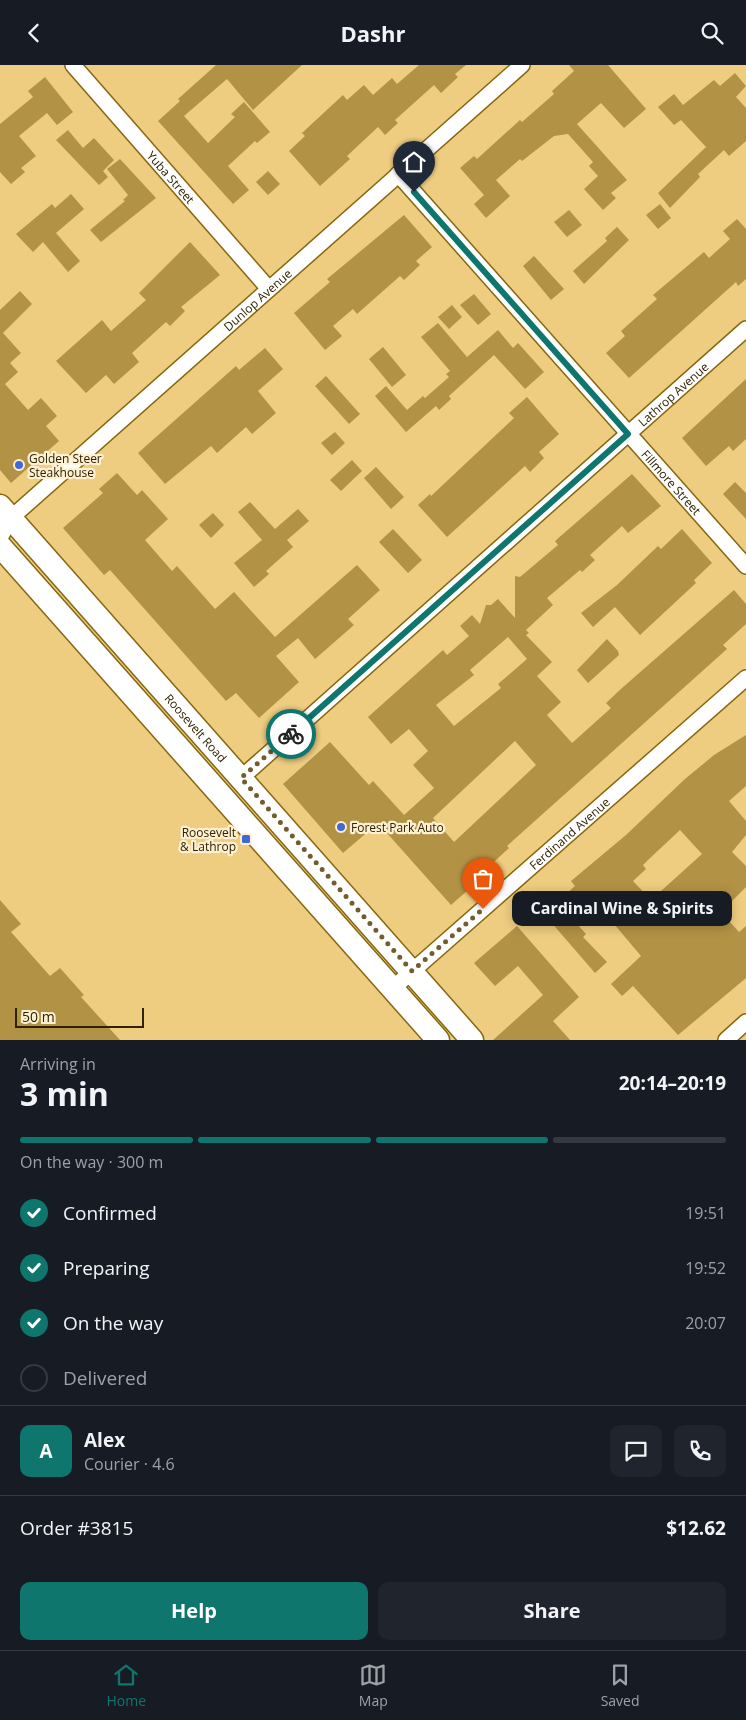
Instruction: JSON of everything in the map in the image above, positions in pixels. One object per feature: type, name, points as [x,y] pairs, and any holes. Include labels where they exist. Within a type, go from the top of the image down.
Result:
[{"type":"main road","name":"Roosevelt Road","points":[[5,512],[472,1040]]},
{"type":"main road","points":[[0,547],[438,1040]]},
{"type":"street","name":"Yuba Street","points":[[73,65],[269,289]]},
{"type":"street","name":"Dunlop Avenue","points":[[0,538],[5,512],[269,289],[522,65]]},
{"type":"street","name":"Fillmore Street","points":[[398,174],[746,566]]},
{"type":"street","name":"Lathrop Avenue","points":[[241,778],[746,329]]},
{"type":"street","name":"Ferdinand Avenue","points":[[392,989],[746,678]]},
{"type":"street","points":[[726,1040],[746,1023]]},
{"type":"building","points":[[216,65],[302,65],[253,110],[227,79],[184,116],[208,143],[235,117],[231,114],[244,102],[270,132],[257,143],[255,141],[228,166],[249,190],[233,204],[158,121],[180,101],[178,99]]},
{"type":"building","points":[[419,65],[466,65],[455,74],[458,77],[441,93],[434,85],[395,120],[398,123],[385,135],[378,127],[347,156],[350,159],[320,186],[289,151],[305,136],[302,133],[343,95],[347,100],[364,85],[373,95],[392,78],[397,84]]},
{"type":"building","points":[[569,65],[608,65],[646,109],[624,128],[601,103],[577,124],[627,180],[611,193],[616,198],[603,210],[584,189],[598,176],[589,166],[593,162],[568,134],[554,136],[522,161],[520,159],[496,180],[510,196],[486,218],[474,204],[484,195],[460,168],[474,156],[477,159],[520,120],[522,122],[554,94],[552,91],[574,71]]},
{"type":"building","points":[[735,73],[746,86],[736,97],[746,108],[746,141],[729,156],[724,150],[698,174],[700,177],[670,208],[658,193],[706,147],[681,120],[674,125],[658,107],[674,94],[683,105],[714,80],[720,86]]},
{"type":"building","points":[[45,77],[73,112],[57,125],[47,113],[19,136],[36,156],[21,168],[25,172],[11,184],[0,172],[0,124],[33,97],[28,91]]},
{"type":"building","points":[[68,130],[83,148],[94,138],[114,160],[103,171],[108,177],[99,185],[56,140]]},
{"type":"building","points":[[120,159],[156,198],[101,242],[90,230],[125,201],[123,200],[128,195],[107,169]]},
{"type":"building","points":[[268,171],[280,184],[268,195],[256,182]]},
{"type":"building","points":[[71,194],[84,209],[56,233],[80,261],[68,272],[43,242],[33,252],[16,234],[52,204],[55,208]]},
{"type":"building","points":[[660,204],[671,218],[658,229],[646,215]]},
{"type":"building","points":[[569,210],[582,225],[567,237],[554,222]]},
{"type":"building","points":[[404,215],[432,247],[416,261],[420,265],[404,280],[400,276],[357,314],[353,309],[333,326],[342,336],[325,350],[294,313],[330,282],[327,279]]},
{"type":"building","points":[[737,219],[746,229],[746,279],[738,286],[736,282],[629,378],[606,353],[625,336],[621,331],[657,299],[653,295],[704,252],[709,258],[730,239],[723,231]]},
{"type":"building","points":[[617,227],[629,240],[584,284],[573,271],[607,241],[605,238]]},
{"type":"building","points":[[190,242],[220,275],[181,307],[185,311],[170,326],[166,322],[132,353],[139,362],[114,384],[106,375],[86,393],[56,361],[102,320],[111,331],[146,300],[139,293]]},
{"type":"building","points":[[534,256],[564,289],[551,300],[523,266]]},
{"type":"building","points":[[20,291],[32,304],[3,333],[21,353],[10,363],[18,372],[5,384],[28,410],[41,398],[57,416],[46,426],[59,441],[11,483],[0,470],[0,310]]},
{"type":"building","points":[[474,294],[491,314],[478,325],[460,305]]},
{"type":"building","points":[[452,305],[462,317],[449,329],[438,317]]},
{"type":"building","points":[[438,323],[467,357],[498,330],[513,348],[518,343],[544,372],[525,389],[494,355],[449,396],[451,399],[439,410],[436,406],[406,432],[375,396],[386,386],[407,410],[423,396],[425,398],[449,377],[446,374],[450,371],[421,337]]},
{"type":"building","points":[[383,347],[406,375],[392,387],[369,359]]},
{"type":"building","points":[[265,348],[283,369],[258,391],[276,413],[252,434],[246,427],[217,453],[211,446],[165,484],[138,453],[236,366],[239,370]]},
{"type":"building","points":[[326,376],[360,414],[349,424],[315,386]]},
{"type":"building","points":[[746,379],[746,439],[733,451],[729,446],[706,466],[682,438]]},
{"type":"building","points":[[527,397],[559,434],[539,452],[544,458],[530,472],[525,466],[447,537],[418,505],[430,494],[431,496],[514,418],[509,413]]},
{"type":"building","points":[[335,432],[345,443],[332,455],[321,443]]},
{"type":"building","points":[[352,460],[362,471],[341,491],[330,480]]},
{"type":"building","points":[[376,467],[404,497],[391,509],[364,478]]},
{"type":"building","points":[[117,473],[137,495],[142,490],[168,519],[145,540],[172,571],[177,566],[215,609],[234,592],[275,637],[357,565],[380,590],[348,619],[354,625],[315,659],[298,638],[276,656],[299,682],[259,718],[236,693],[226,701],[110,570],[104,575],[63,528],[103,493],[99,489]]},
{"type":"building","points":[[632,474],[661,506],[628,533],[622,526],[590,555],[595,560],[547,598],[553,605],[526,630],[529,633],[526,635],[552,662],[537,676],[561,702],[547,715],[572,743],[611,708],[606,703],[734,590],[746,604],[746,624],[723,645],[727,649],[507,846],[509,848],[482,873],[484,876],[451,905],[378,823],[343,853],[283,784],[330,742],[369,785],[373,781],[404,815],[434,788],[413,765],[428,751],[409,729],[391,744],[368,717],[443,650],[447,655],[469,636],[460,626],[472,615],[480,624],[486,605],[491,605],[498,599],[515,618],[515,576],[520,577],[558,545],[555,541]],"holes":[[[508,637],[527,659],[498,684],[501,688],[454,726],[436,705],[474,675],[470,670]],[[515,741],[536,765],[454,842],[433,818]]]},
{"type":"building","points":[[735,482],[746,493],[746,519],[723,494]]},
{"type":"building","points":[[250,502],[275,529],[298,509],[309,521],[287,540],[293,547],[266,571],[269,574],[254,587],[234,563],[262,540],[238,512]]},
{"type":"building","points":[[213,513],[224,525],[211,538],[199,525]]},
{"type":"building","points":[[393,529],[422,560],[408,573],[379,542]]},
{"type":"building","points":[[682,529],[712,563],[694,580],[696,583],[640,635],[615,607],[593,627],[581,613],[617,585],[658,546],[661,549]]},
{"type":"building","points":[[607,639],[618,651],[619,655],[588,683],[577,670]]},
{"type":"building","points":[[746,735],[746,786],[729,801],[746,821],[746,835],[732,852],[746,866],[746,887],[721,912],[739,932],[746,926],[746,978],[678,1035],[633,986],[622,996],[611,984],[641,956],[598,905],[576,923],[586,934],[583,937],[607,962],[595,973],[544,914],[575,886],[571,881],[626,835],[685,779],[714,755]],"holes":[[[680,830],[702,854],[651,900],[633,881],[646,869],[643,865]]]},
{"type":"building","points":[[0,900],[21,924],[11,932],[50,976],[60,968],[84,995],[81,997],[120,1040],[0,1040]]},
{"type":"building","points":[[517,926],[579,997],[553,1021],[570,1040],[493,1040],[543,995],[518,966],[495,986],[474,963]]},
{"type":"way so far","points":[[291,734],[241,778],[412,971],[483,909]]},
{"type":"place","name":"Golden Steer Steakhouse","points":[[19,465]]},
{"type":"place","name":"Forest Park Auto","points":[[341,827]]},
{"type":"place","name":"Roosevelt & Lathrop","points":[[246,839]]},
{"type":"place","name":"Cardinal Wine & Spirits","points":[[483,909]]},
{"type":"route","points":[[291,734],[628,434],[414,192]]}]
